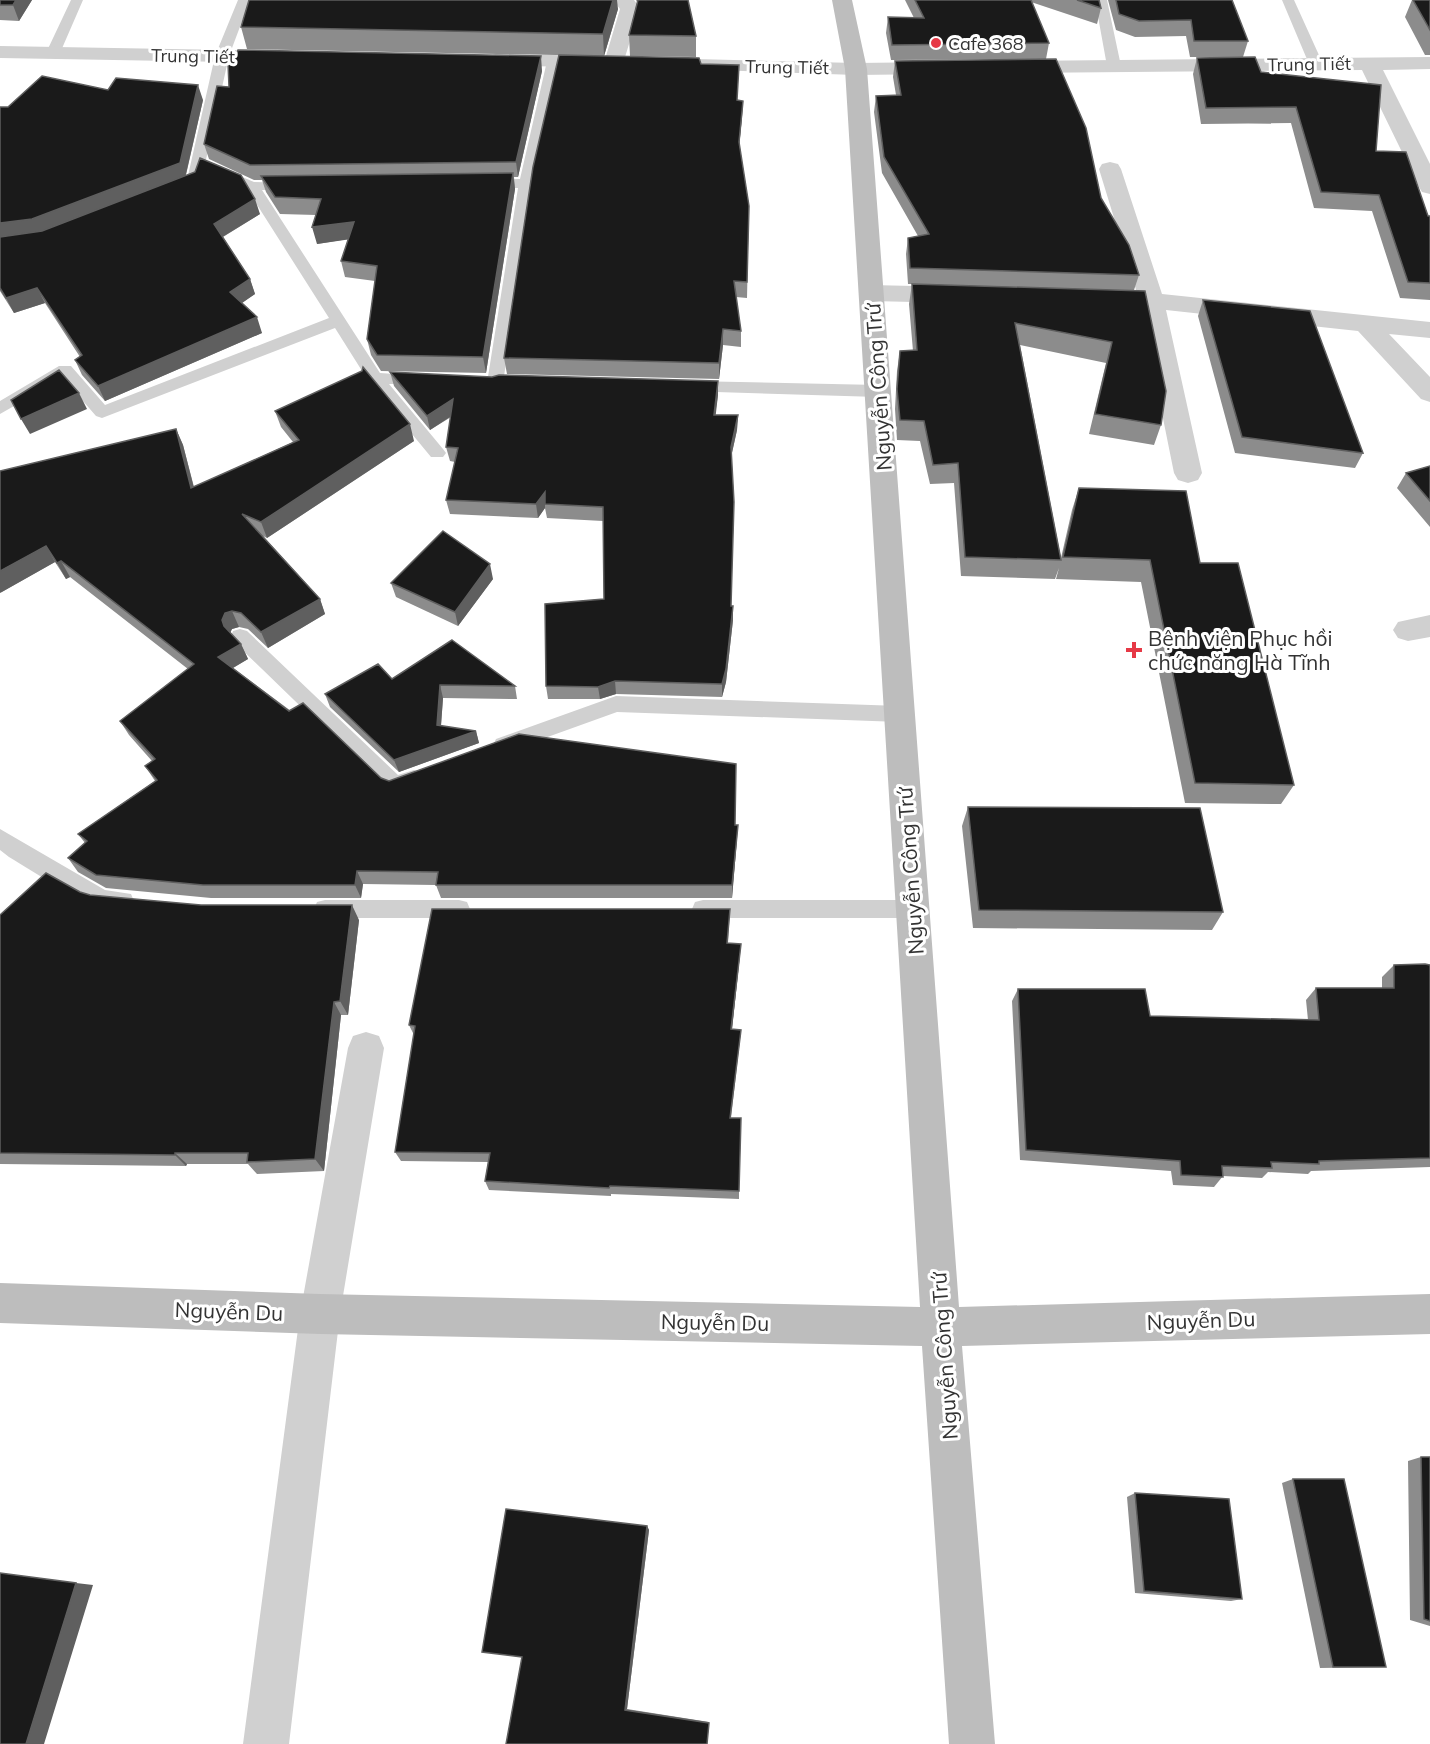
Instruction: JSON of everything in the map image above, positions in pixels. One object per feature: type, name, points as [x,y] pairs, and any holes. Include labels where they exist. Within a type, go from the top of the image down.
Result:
[{"type":"main road","name":"Nguyễn Công Trứ","points":[[842,0],[856,69],[941,1327],[972,1744]]},
{"type":"main road","name":"Nguyễn Du","points":[[0,1303],[320,1314],[941,1327],[1430,1314]]},
{"type":"street","points":[[615,63],[630,8],[623,0]]},
{"type":"street","name":"Trung Tiết","points":[[0,52],[293,57]]},
{"type":"street","points":[[471,60],[638,63]]},
{"type":"street","name":"Trung Tiết","points":[[994,67],[1430,63]]},
{"type":"street","name":"Trung Tiết","points":[[673,64],[856,69],[960,68]]},
{"type":"street","points":[[1370,64],[1430,187]]},
{"type":"street","points":[[1110,169],[1152,301],[1188,473]]},
{"type":"street","points":[[872,293],[976,296]]},
{"type":"street","points":[[1082,299],[1152,301],[1430,330]]},
{"type":"street","points":[[1364,322],[1430,393]]},
{"type":"street","points":[[266,1744],[320,1314],[366,1048]]},
{"type":"lane","points":[[53,53],[77,0]]},
{"type":"lane","points":[[173,190],[194,182],[222,56],[244,0]]},
{"type":"lane","points":[[1101,0],[1114,66]]},
{"type":"lane","points":[[1288,0],[1316,64]]},
{"type":"lane","points":[[495,383],[526,183],[554,61]]},
{"type":"lane","points":[[199,162],[252,186],[312,186]]},
{"type":"lane","points":[[467,184],[526,183]]},
{"type":"lane","points":[[252,186],[375,378],[437,453]]},
{"type":"lane","points":[[0,408],[65,370],[102,412],[337,321]]},
{"type":"lane","points":[[375,378],[435,380]]},
{"type":"lane","points":[[674,387],[878,391]]},
{"type":"lane","points":[[240,636],[395,785],[428,773]]},
{"type":"lane","points":[[484,752],[616,704],[900,714]]},
{"type":"lane","points":[[0,838],[16,851],[102,899],[145,903]]},
{"type":"lane","points":[[306,909],[484,909]]},
{"type":"lane","points":[[687,909],[913,909]]},
{"type":"building","points":[[0,0],[16,0],[13,5],[0,5]]},
{"type":"building","points":[[249,0],[613,0],[603,34],[241,27]]},
{"type":"building","points":[[638,0],[688,0],[696,36],[629,35]]},
{"type":"building","points":[[915,0],[1031,0],[1049,43],[892,45],[888,17],[924,18]]},
{"type":"building","points":[[1077,0],[1099,0],[1101,8]]},
{"type":"building","points":[[1116,0],[1232,0],[1248,41],[1194,41],[1191,20],[1139,21],[1119,14]]},
{"type":"building","points":[[1413,0],[1430,0],[1430,30]]},
{"type":"building","points":[[238,50],[541,56],[516,162],[250,165],[204,144],[217,86],[229,87],[228,63],[234,63]]},
{"type":"building","points":[[559,55],[699,58],[701,64],[739,65],[737,100],[743,101],[739,142],[749,206],[747,282],[734,281],[741,331],[723,329],[719,363],[504,358],[533,167]]},
{"type":"building","points":[[1255,57],[1261,72],[1381,85],[1376,151],[1406,152],[1428,216],[1430,216],[1430,283],[1408,282],[1379,195],[1321,192],[1296,107],[1206,108],[1197,58]]},
{"type":"building","points":[[1056,59],[1086,128],[1101,198],[1129,245],[1139,275],[910,268],[908,238],[929,234],[884,157],[876,96],[901,95],[895,61]]},
{"type":"building","points":[[42,76],[108,90],[116,78],[198,85],[180,163],[32,219],[0,223],[0,107],[8,107]]},
{"type":"building","points":[[200,158],[241,175],[255,199],[214,224],[250,279],[230,292],[257,317],[98,386],[75,360],[82,355],[37,288],[6,298],[0,288],[0,237],[42,231],[195,172]]},
{"type":"building","points":[[513,173],[483,357],[377,355],[367,339],[377,266],[341,261],[354,222],[312,227],[321,199],[275,197],[261,176]]},
{"type":"building","points":[[912,284],[1145,291],[1166,391],[1161,425],[1095,414],[1112,342],[1015,323],[1061,560],[965,557],[958,463],[933,465],[924,421],[900,420],[897,389],[900,351],[917,350]]},
{"type":"building","points":[[1203,300],[1310,311],[1363,453],[1242,437]]},
{"type":"building","points":[[363,367],[410,424],[261,522],[242,514],[320,599],[261,632],[241,613],[232,611],[225,613],[222,620],[224,626],[241,644],[218,657],[289,711],[303,703],[381,778],[389,781],[519,734],[736,764],[735,825],[738,825],[732,885],[436,885],[438,872],[357,871],[355,885],[203,885],[96,875],[68,858],[87,841],[78,834],[157,780],[145,766],[155,759],[120,721],[194,664],[61,561],[57,563],[46,546],[0,571],[0,471],[176,429],[191,488],[299,440],[275,411],[362,371]]},
{"type":"building","points":[[59,370],[79,393],[21,419],[11,400]]},
{"type":"building","points":[[390,372],[492,377],[499,375],[718,381],[714,415],[738,415],[731,447],[734,502],[731,606],[733,606],[726,669],[722,684],[615,681],[598,687],[546,686],[545,604],[604,599],[603,507],[545,504],[545,492],[536,504],[446,500],[458,448],[446,447],[453,399],[427,416]]},
{"type":"building","points":[[1430,466],[1430,501],[1406,473]]},
{"type":"building","points":[[1079,488],[1186,491],[1200,563],[1238,563],[1294,785],[1195,783],[1150,560],[1063,557]]},
{"type":"building","points":[[443,531],[490,564],[455,612],[391,583]]},
{"type":"building","points":[[452,640],[515,686],[440,685],[437,725],[476,731],[394,760],[325,694],[378,664],[392,679]]},
{"type":"building","points":[[968,807],[1200,808],[1223,912],[979,910]]},
{"type":"building","points":[[46,873],[90,895],[201,905],[352,905],[340,1001],[334,1002],[315,1159],[247,1162],[248,1153],[175,1153],[175,1155],[0,1153],[0,915]]},
{"type":"building","points":[[432,909],[730,909],[727,943],[741,944],[731,1029],[741,1030],[730,1118],[741,1118],[739,1191],[610,1186],[609,1188],[485,1181],[490,1153],[395,1152],[415,1026],[409,1025]]},
{"type":"building","points":[[1394,965],[1430,965],[1430,1158],[1319,1161],[1319,1164],[1271,1162],[1272,1168],[1222,1166],[1223,1177],[1181,1175],[1180,1161],[1026,1150],[1018,989],[1145,989],[1150,1016],[1319,1020],[1316,988],[1394,988]]},
{"type":"building","points":[[1421,1457],[1430,1457],[1430,1621],[1424,1619]]},
{"type":"building","points":[[1293,1479],[1344,1479],[1386,1667],[1333,1667]]},
{"type":"building","points":[[1135,1493],[1229,1499],[1242,1599],[1144,1591]]},
{"type":"building","points":[[506,1509],[647,1526],[625,1710],[709,1723],[707,1744],[506,1744],[522,1657],[482,1652]]},
{"type":"building","points":[[0,1573],[76,1583],[26,1744],[0,1744]]},
{"type":"place","name":"Cafe 368","points":[[936,43]]},
{"type":"place","name":"Bệnh viện Phục hồi chức năng Hà Tĩnh","points":[[1134,650]]}]
